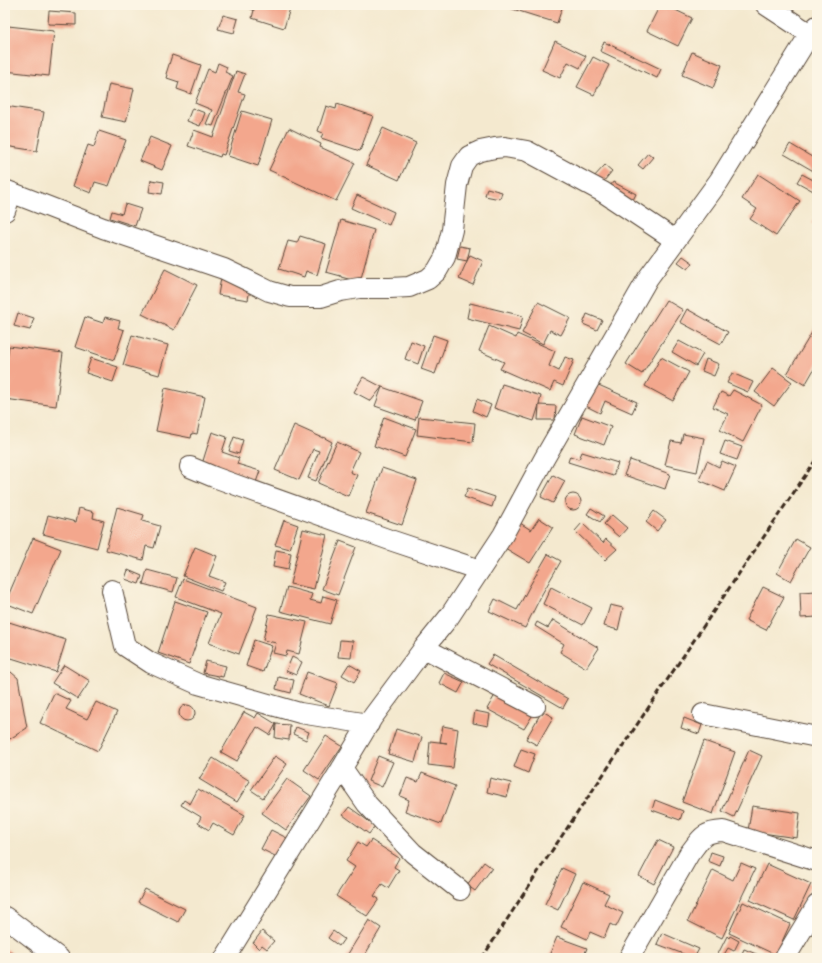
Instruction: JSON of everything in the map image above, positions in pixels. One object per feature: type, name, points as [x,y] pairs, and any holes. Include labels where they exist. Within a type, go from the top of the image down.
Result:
[{"type":"street","points":[[225,958],[369,724],[424,648],[449,617],[504,534],[544,459],[644,284],[718,181],[814,30],[766,5]]},
{"type":"street","points":[[5,211],[8,192],[103,228],[224,269],[269,291],[290,297],[321,297],[340,291],[359,288],[409,287],[428,279],[437,271],[445,257],[452,230],[457,185],[462,166],[469,156],[480,151],[505,147],[527,151],[603,192],[675,240]]},
{"type":"street","points":[[190,467],[390,540],[480,570]]},
{"type":"street","points":[[112,590],[125,646],[151,663],[198,684],[292,711],[369,724]]},
{"type":"street","points":[[424,648],[535,706]]},
{"type":"street","points":[[703,714],[817,737]]},
{"type":"street","points":[[342,768],[367,804],[413,853],[460,890]]},
{"type":"street","points":[[629,958],[689,854],[705,834],[723,831],[817,860]]},
{"type":"street","points":[[785,958],[817,905]]},
{"type":"street","points":[[5,917],[59,958]]},
{"type":"building","points":[[239,5],[291,5],[284,28],[252,18],[254,10]]},
{"type":"building","points":[[500,5],[563,5],[557,23]]},
{"type":"building","points":[[660,5],[665,5],[692,18],[678,46],[647,31]]},
{"type":"building","points":[[49,11],[76,13],[76,25],[48,24]]},
{"type":"building","points":[[223,15],[238,19],[234,33],[218,29]]},
{"type":"building","points":[[8,26],[54,31],[49,76],[5,71]]},
{"type":"building","points":[[555,41],[586,56],[580,68],[568,62],[560,78],[542,70]]},
{"type":"building","points":[[604,42],[661,69],[657,78],[600,51]]},
{"type":"building","points":[[692,52],[722,65],[713,88],[682,75]]},
{"type":"building","points":[[172,55],[201,65],[191,94],[177,89],[179,82],[167,78],[168,75],[166,74]]},
{"type":"building","points":[[593,57],[609,65],[594,95],[577,87]]},
{"type":"building","points":[[218,63],[227,67],[225,72],[233,76],[213,126],[206,124],[212,110],[195,103],[208,69],[215,72]]},
{"type":"building","points":[[236,71],[245,74],[238,92],[245,94],[224,155],[221,154],[220,157],[188,146],[194,130],[213,137]]},
{"type":"building","points":[[109,84],[134,89],[126,122],[102,117]]},
{"type":"building","points":[[337,104],[373,116],[360,151],[321,138],[323,133],[318,131],[326,106],[336,109]]},
{"type":"building","points":[[5,106],[44,112],[37,151],[5,146]]},
{"type":"building","points":[[192,108],[205,113],[200,126],[187,121]]},
{"type":"building","points":[[242,111],[272,120],[258,166],[228,156]]},
{"type":"building","points":[[289,128],[321,144],[320,147],[355,163],[336,201],[269,170]]},
{"type":"building","points":[[383,128],[416,143],[399,180],[366,165]]},
{"type":"building","points":[[99,131],[126,140],[109,186],[95,182],[91,193],[73,186],[88,145],[94,147]]},
{"type":"building","points":[[150,137],[172,146],[162,170],[140,161]]},
{"type":"building","points":[[790,144],[817,160],[817,173],[784,154]]},
{"type":"building","points":[[648,153],[653,157],[643,169],[638,165]]},
{"type":"building","points":[[605,165],[612,171],[600,186],[592,179]]},
{"type":"building","points":[[758,174],[800,201],[776,236],[750,219],[757,209],[742,199]]},
{"type":"building","points":[[802,174],[817,182],[817,193],[797,182]]},
{"type":"building","points":[[151,180],[164,182],[162,194],[149,192]]},
{"type":"building","points":[[613,182],[636,194],[631,204],[607,191]]},
{"type":"building","points":[[487,188],[502,192],[500,199],[485,196]]},
{"type":"building","points":[[357,195],[394,212],[389,225],[351,208]]},
{"type":"building","points":[[125,204],[141,209],[135,226],[110,218],[112,211],[122,214]]},
{"type":"building","points":[[817,216],[817,227],[812,223]]},
{"type":"building","points":[[341,220],[374,230],[360,282],[326,272]]},
{"type":"building","points":[[300,236],[326,244],[317,275],[306,271],[304,277],[279,269],[288,241],[297,243]]},
{"type":"building","points":[[460,246],[470,248],[467,261],[457,259]]},
{"type":"building","points":[[470,255],[483,261],[473,285],[459,279]]},
{"type":"building","points":[[683,256],[693,263],[688,269],[678,262]]},
{"type":"building","points":[[165,269],[197,285],[174,330],[142,314]]},
{"type":"building","points":[[221,278],[251,283],[248,300],[218,295]]},
{"type":"building","points":[[666,300],[683,310],[642,374],[626,364]]},
{"type":"building","points":[[538,302],[570,318],[561,335],[550,330],[543,344],[522,333]]},
{"type":"building","points":[[470,303],[523,316],[519,331],[467,318]]},
{"type":"building","points":[[687,309],[728,332],[721,344],[680,322]]},
{"type":"building","points":[[18,313],[34,318],[30,330],[14,326]]},
{"type":"building","points":[[587,314],[602,320],[597,330],[583,324]]},
{"type":"building","points":[[85,317],[103,323],[105,317],[120,321],[118,328],[124,330],[114,360],[75,347]]},
{"type":"building","points":[[817,324],[817,364],[805,385],[787,374]]},
{"type":"building","points":[[489,326],[516,338],[517,334],[555,351],[549,366],[559,371],[565,357],[574,360],[563,386],[554,382],[550,391],[500,369],[504,362],[479,351]]},
{"type":"building","points":[[132,335],[168,345],[159,375],[123,365]]},
{"type":"building","points":[[433,335],[447,340],[435,374],[421,369]]},
{"type":"building","points":[[411,341],[424,346],[418,364],[405,359]]},
{"type":"building","points":[[679,341],[703,354],[696,366],[672,352]]},
{"type":"building","points":[[9,346],[63,353],[56,406],[5,399],[5,373]]},
{"type":"building","points":[[661,357],[689,372],[673,401],[645,386]]},
{"type":"building","points":[[91,358],[118,367],[113,382],[86,373]]},
{"type":"building","points":[[706,359],[719,364],[714,376],[702,371]]},
{"type":"building","points":[[773,368],[792,382],[774,406],[755,392]]},
{"type":"building","points":[[732,373],[753,382],[748,392],[727,383]]},
{"type":"building","points":[[363,377],[382,387],[371,401],[354,392]]},
{"type":"building","points":[[594,383],[637,402],[632,413],[605,401],[600,413],[584,405]]},
{"type":"building","points":[[502,384],[541,396],[534,421],[494,408]]},
{"type":"building","points":[[382,387],[422,401],[415,420],[375,406]]},
{"type":"building","points":[[165,388],[205,397],[197,434],[192,433],[191,438],[156,431]]},
{"type":"building","points":[[733,390],[762,405],[743,442],[720,430],[728,414],[713,407],[721,392],[729,396]]},
{"type":"building","points":[[477,399],[491,405],[486,417],[473,411]]},
{"type":"building","points":[[539,405],[556,406],[555,420],[538,420]]},
{"type":"building","points":[[582,416],[611,427],[604,445],[575,434]]},
{"type":"building","points":[[384,417],[416,429],[405,457],[374,446]]},
{"type":"building","points":[[419,417],[475,423],[473,442],[417,435]]},
{"type":"building","points":[[294,425],[332,442],[316,481],[308,478],[319,451],[313,449],[299,480],[275,470]]},
{"type":"building","points":[[212,432],[227,437],[222,452],[239,458],[237,464],[260,471],[254,488],[202,464]]},
{"type":"building","points":[[683,434],[704,438],[697,472],[665,465],[671,441],[681,443]]},
{"type":"building","points":[[234,437],[243,440],[239,454],[229,451]]},
{"type":"building","points":[[725,441],[742,447],[737,460],[720,454]]},
{"type":"building","points":[[337,442],[359,452],[350,472],[357,475],[348,496],[318,483]]},
{"type":"building","points":[[582,452],[618,463],[613,476],[568,462],[570,456],[579,459]]},
{"type":"building","points":[[630,460],[670,474],[665,489],[624,475]]},
{"type":"building","points":[[707,461],[719,467],[722,461],[736,467],[725,491],[699,480]]},
{"type":"building","points":[[382,468],[417,480],[402,525],[366,513]]},
{"type":"building","points":[[553,475],[565,481],[553,503],[541,497]]},
{"type":"building","points":[[468,488],[495,497],[492,507],[464,497]]},
{"type":"building","points":[[570,494],[576,494],[581,499],[579,508],[576,510],[570,510],[565,505],[565,499]]},
{"type":"building","points":[[117,507],[144,515],[142,521],[160,526],[154,548],[146,546],[143,560],[106,550]]},
{"type":"building","points":[[79,508],[94,512],[93,518],[104,521],[97,548],[43,534],[48,515],[76,522]]},
{"type":"building","points":[[591,508],[604,516],[600,522],[587,514]]},
{"type":"building","points":[[654,511],[666,520],[657,531],[646,522]]},
{"type":"building","points":[[612,515],[627,528],[619,537],[604,524]]},
{"type":"building","points":[[539,518],[553,527],[530,563],[505,548],[520,523],[531,530]]},
{"type":"building","points":[[284,520],[298,525],[290,549],[275,545]]},
{"type":"building","points":[[582,523],[603,543],[606,539],[617,549],[605,560],[575,531]]},
{"type":"building","points":[[303,529],[327,535],[314,589],[290,584]]},
{"type":"building","points":[[33,538],[61,549],[33,614],[5,603]]},
{"type":"building","points":[[796,539],[810,547],[791,581],[777,573]]},
{"type":"building","points":[[340,541],[356,547],[338,595],[322,589]]},
{"type":"building","points":[[195,547],[217,556],[209,576],[225,582],[221,591],[183,576]]},
{"type":"building","points":[[276,550],[291,553],[288,570],[273,567]]},
{"type":"building","points":[[548,554],[561,561],[525,628],[489,611],[495,599],[517,610]]},
{"type":"building","points":[[128,570],[142,576],[139,584],[125,579]]},
{"type":"building","points":[[147,570],[177,578],[173,592],[143,584]]},
{"type":"building","points":[[183,579],[257,607],[239,654],[209,643],[221,614],[176,597]]},
{"type":"building","points":[[287,587],[312,594],[310,600],[321,603],[323,596],[337,600],[330,624],[280,611]]},
{"type":"building","points":[[551,587],[592,608],[583,625],[543,604]]},
{"type":"building","points":[[763,587],[784,597],[766,630],[746,620]]},
{"type":"building","points":[[817,591],[817,617],[801,618],[800,592]]},
{"type":"building","points":[[175,601],[207,612],[189,664],[158,653]]},
{"type":"building","points":[[610,605],[623,608],[618,630],[604,626]]},
{"type":"building","points":[[269,614],[307,622],[299,654],[287,651],[286,656],[273,653],[276,643],[263,640]]},
{"type":"building","points":[[553,620],[599,648],[586,668],[560,652],[564,644],[535,626],[537,622],[548,628]]},
{"type":"building","points":[[9,622],[66,640],[56,672],[5,656],[5,637]]},
{"type":"building","points":[[254,640],[272,646],[263,672],[246,666]]},
{"type":"building","points":[[340,640],[353,641],[351,658],[338,657]]},
{"type":"building","points":[[493,655],[568,699],[563,708],[487,664]]},
{"type":"building","points":[[292,657],[302,662],[296,675],[286,671]]},
{"type":"building","points":[[206,661],[226,666],[223,677],[203,673]]},
{"type":"building","points":[[349,664],[361,671],[354,682],[342,675]]},
{"type":"building","points":[[64,665],[90,681],[78,699],[52,683]]},
{"type":"building","points":[[5,667],[18,678],[27,728],[5,742]]},
{"type":"building","points":[[307,672],[338,683],[329,706],[299,694]]},
{"type":"building","points":[[444,673],[464,682],[458,693],[439,683]]},
{"type":"building","points":[[278,677],[294,680],[291,693],[276,689]]},
{"type":"building","points":[[54,693],[71,701],[66,709],[87,719],[96,702],[117,712],[98,751],[40,723]]},
{"type":"building","points":[[495,695],[532,716],[524,729],[487,709]]},
{"type":"building","points":[[184,705],[190,705],[195,710],[193,719],[190,721],[184,721],[179,716],[179,710]]},
{"type":"building","points":[[475,711],[490,714],[488,726],[473,723]]},
{"type":"building","points":[[542,711],[553,717],[537,745],[526,739]]},
{"type":"building","points":[[244,712],[255,718],[258,713],[276,724],[270,735],[257,727],[237,761],[221,752]]},
{"type":"building","points":[[684,718],[702,725],[699,734],[681,728]]},
{"type":"building","points":[[276,724],[290,725],[289,740],[275,738]]},
{"type":"building","points":[[443,726],[458,729],[453,768],[428,765],[430,741],[447,743],[440,742]]},
{"type":"building","points":[[296,727],[309,732],[306,740],[293,734]]},
{"type":"building","points":[[396,729],[422,737],[415,762],[388,754]]},
{"type":"building","points":[[326,736],[342,746],[319,780],[304,770]]},
{"type":"building","points":[[704,741],[735,752],[713,814],[682,802]]},
{"type":"building","points":[[521,749],[535,754],[528,773],[514,767]]},
{"type":"building","points":[[749,750],[762,756],[734,817],[722,811]]},
{"type":"building","points":[[275,756],[287,764],[263,798],[251,790]]},
{"type":"building","points":[[378,756],[393,762],[382,787],[368,781]]},
{"type":"building","points":[[213,758],[250,781],[237,802],[199,779]]},
{"type":"building","points":[[422,773],[455,786],[441,824],[405,811],[409,800],[400,796],[407,778],[418,782]]},
{"type":"building","points":[[490,778],[511,783],[507,797],[487,792]]},
{"type":"building","points":[[287,779],[311,796],[286,830],[262,813]]},
{"type":"building","points":[[198,789],[245,815],[234,835],[213,823],[209,830],[198,823],[201,817],[181,805],[184,800],[190,804]]},
{"type":"building","points":[[655,800],[683,811],[680,820],[652,810]]},
{"type":"building","points":[[752,806],[800,813],[797,838],[748,831]]},
{"type":"building","points":[[349,807],[375,826],[369,834],[343,815]]},
{"type":"building","points":[[271,830],[287,838],[277,857],[261,849]]},
{"type":"building","points":[[371,840],[399,858],[394,867],[399,870],[388,888],[382,884],[374,896],[379,899],[367,916],[336,896],[355,867],[346,861],[358,842],[366,847]]},
{"type":"building","points":[[658,840],[673,847],[654,884],[639,876]]},
{"type":"building","points":[[711,852],[723,856],[720,866],[708,861]]},
{"type":"building","points":[[484,862],[492,868],[475,891],[467,885]]},
{"type":"building","points":[[741,863],[755,869],[722,938],[688,921],[713,870],[733,880]]},
{"type":"building","points":[[767,864],[811,884],[794,920],[750,900]]},
{"type":"building","points":[[562,868],[575,874],[558,910],[545,904]]},
{"type":"building","points":[[583,882],[609,894],[604,904],[623,913],[616,927],[610,924],[604,938],[590,932],[587,939],[561,927]]},
{"type":"building","points":[[145,889],[185,909],[178,922],[138,902]]},
{"type":"building","points":[[743,902],[790,924],[776,955],[729,933]]},
{"type":"building","points":[[369,920],[381,928],[363,958],[347,958],[346,957]]},
{"type":"building","points":[[262,931],[274,941],[267,949],[262,945],[259,949],[253,943]]},
{"type":"building","points":[[333,931],[344,939],[339,946],[328,938]]},
{"type":"building","points":[[662,933],[699,949],[694,958],[657,944]]},
{"type":"building","points":[[727,936],[739,941],[734,951],[728,948],[722,958],[716,958]]},
{"type":"building","points":[[557,937],[587,948],[583,958],[548,958]]},
{"type":"building","points":[[744,949],[766,958],[740,958]]},
{"type":"building","points":[[7,950],[19,958],[5,958],[5,953]]},
{"type":"railway","points":[[482,958],[549,855],[817,458]]}]
